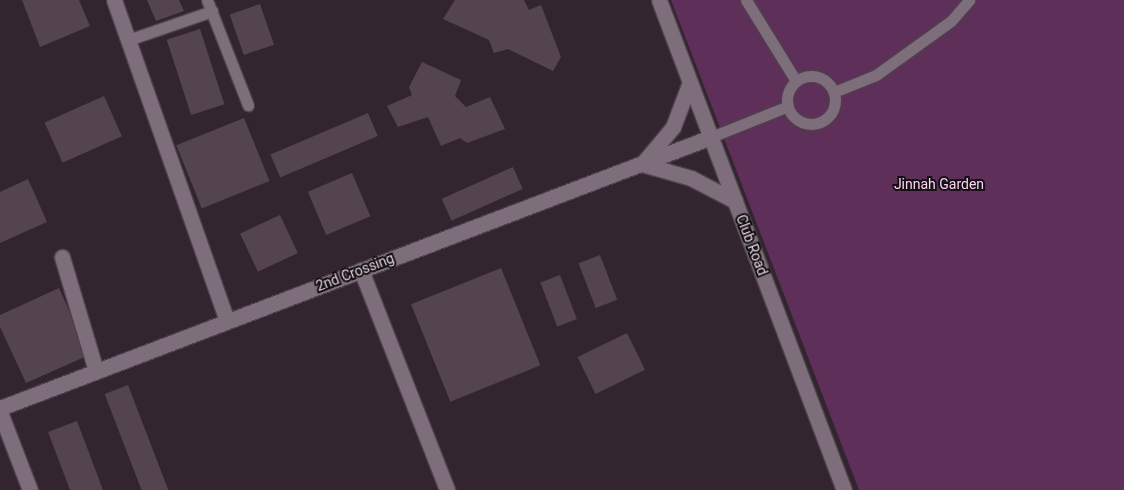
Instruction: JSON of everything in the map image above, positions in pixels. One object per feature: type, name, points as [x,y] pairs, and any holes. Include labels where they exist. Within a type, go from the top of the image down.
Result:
[{"type":"street","points":[[114,0],[227,320]]},
{"type":"street","name":"Club Road","points":[[659,0],[844,490]]},
{"type":"street","points":[[690,82],[672,127],[642,164],[691,178],[735,201]]},
{"type":"street","name":"2nd Crossing","points":[[0,408],[711,137]]},
{"type":"street","points":[[62,257],[96,370]]},
{"type":"street","points":[[361,270],[447,490]]},
{"type":"street","points":[[0,412],[30,490]]},
{"type":"lane","points":[[207,0],[248,105]]},
{"type":"lane","points":[[746,0],[796,81]]},
{"type":"lane","points":[[834,92],[876,75],[951,21],[969,0]]},
{"type":"lane","points":[[128,40],[212,11]]},
{"type":"lane","points":[[796,81],[818,77],[834,92]]},
{"type":"lane","points":[[796,81],[787,97],[788,106],[795,118],[808,124],[821,122],[831,113],[834,92]]},
{"type":"lane","points":[[711,137],[788,106]]},
{"type":"green space","name":"Jinnah Garden","points":[[671,0],[1124,0],[1124,490],[859,490]]},
{"type":"building","points":[[22,0],[79,0],[90,26],[40,47]]},
{"type":"building","points":[[147,0],[179,0],[184,11],[156,21]]},
{"type":"building","points":[[455,0],[524,0],[529,10],[541,5],[561,57],[553,71],[508,49],[494,53],[489,40],[443,19]]},
{"type":"building","points":[[260,4],[274,45],[244,55],[230,14]]},
{"type":"building","points":[[200,29],[224,104],[191,115],[167,40]]},
{"type":"building","points":[[422,62],[461,80],[455,96],[466,107],[490,97],[505,129],[467,143],[460,138],[441,146],[428,117],[398,127],[387,106],[412,95],[409,87]]},
{"type":"building","points":[[104,96],[122,136],[63,163],[45,122]]},
{"type":"building","points":[[368,113],[378,136],[280,177],[270,154]]},
{"type":"building","points":[[244,118],[269,181],[202,208],[176,145]]},
{"type":"building","points":[[513,167],[523,189],[452,221],[442,199]]},
{"type":"building","points":[[352,173],[370,216],[326,235],[308,192]]},
{"type":"building","points":[[28,179],[47,222],[0,243],[0,192]]},
{"type":"building","points":[[280,215],[298,253],[258,272],[240,234]]},
{"type":"building","points":[[600,255],[617,300],[596,308],[579,263]]},
{"type":"building","points":[[501,268],[540,365],[450,402],[411,304]]},
{"type":"building","points":[[560,275],[577,319],[557,326],[540,283]]},
{"type":"building","points":[[59,288],[89,355],[26,383],[0,327],[0,315]]},
{"type":"building","points":[[627,333],[645,370],[596,394],[578,357]]},
{"type":"building","points":[[128,385],[168,490],[142,490],[105,394]]},
{"type":"building","points":[[77,421],[103,490],[70,490],[48,432]]}]
